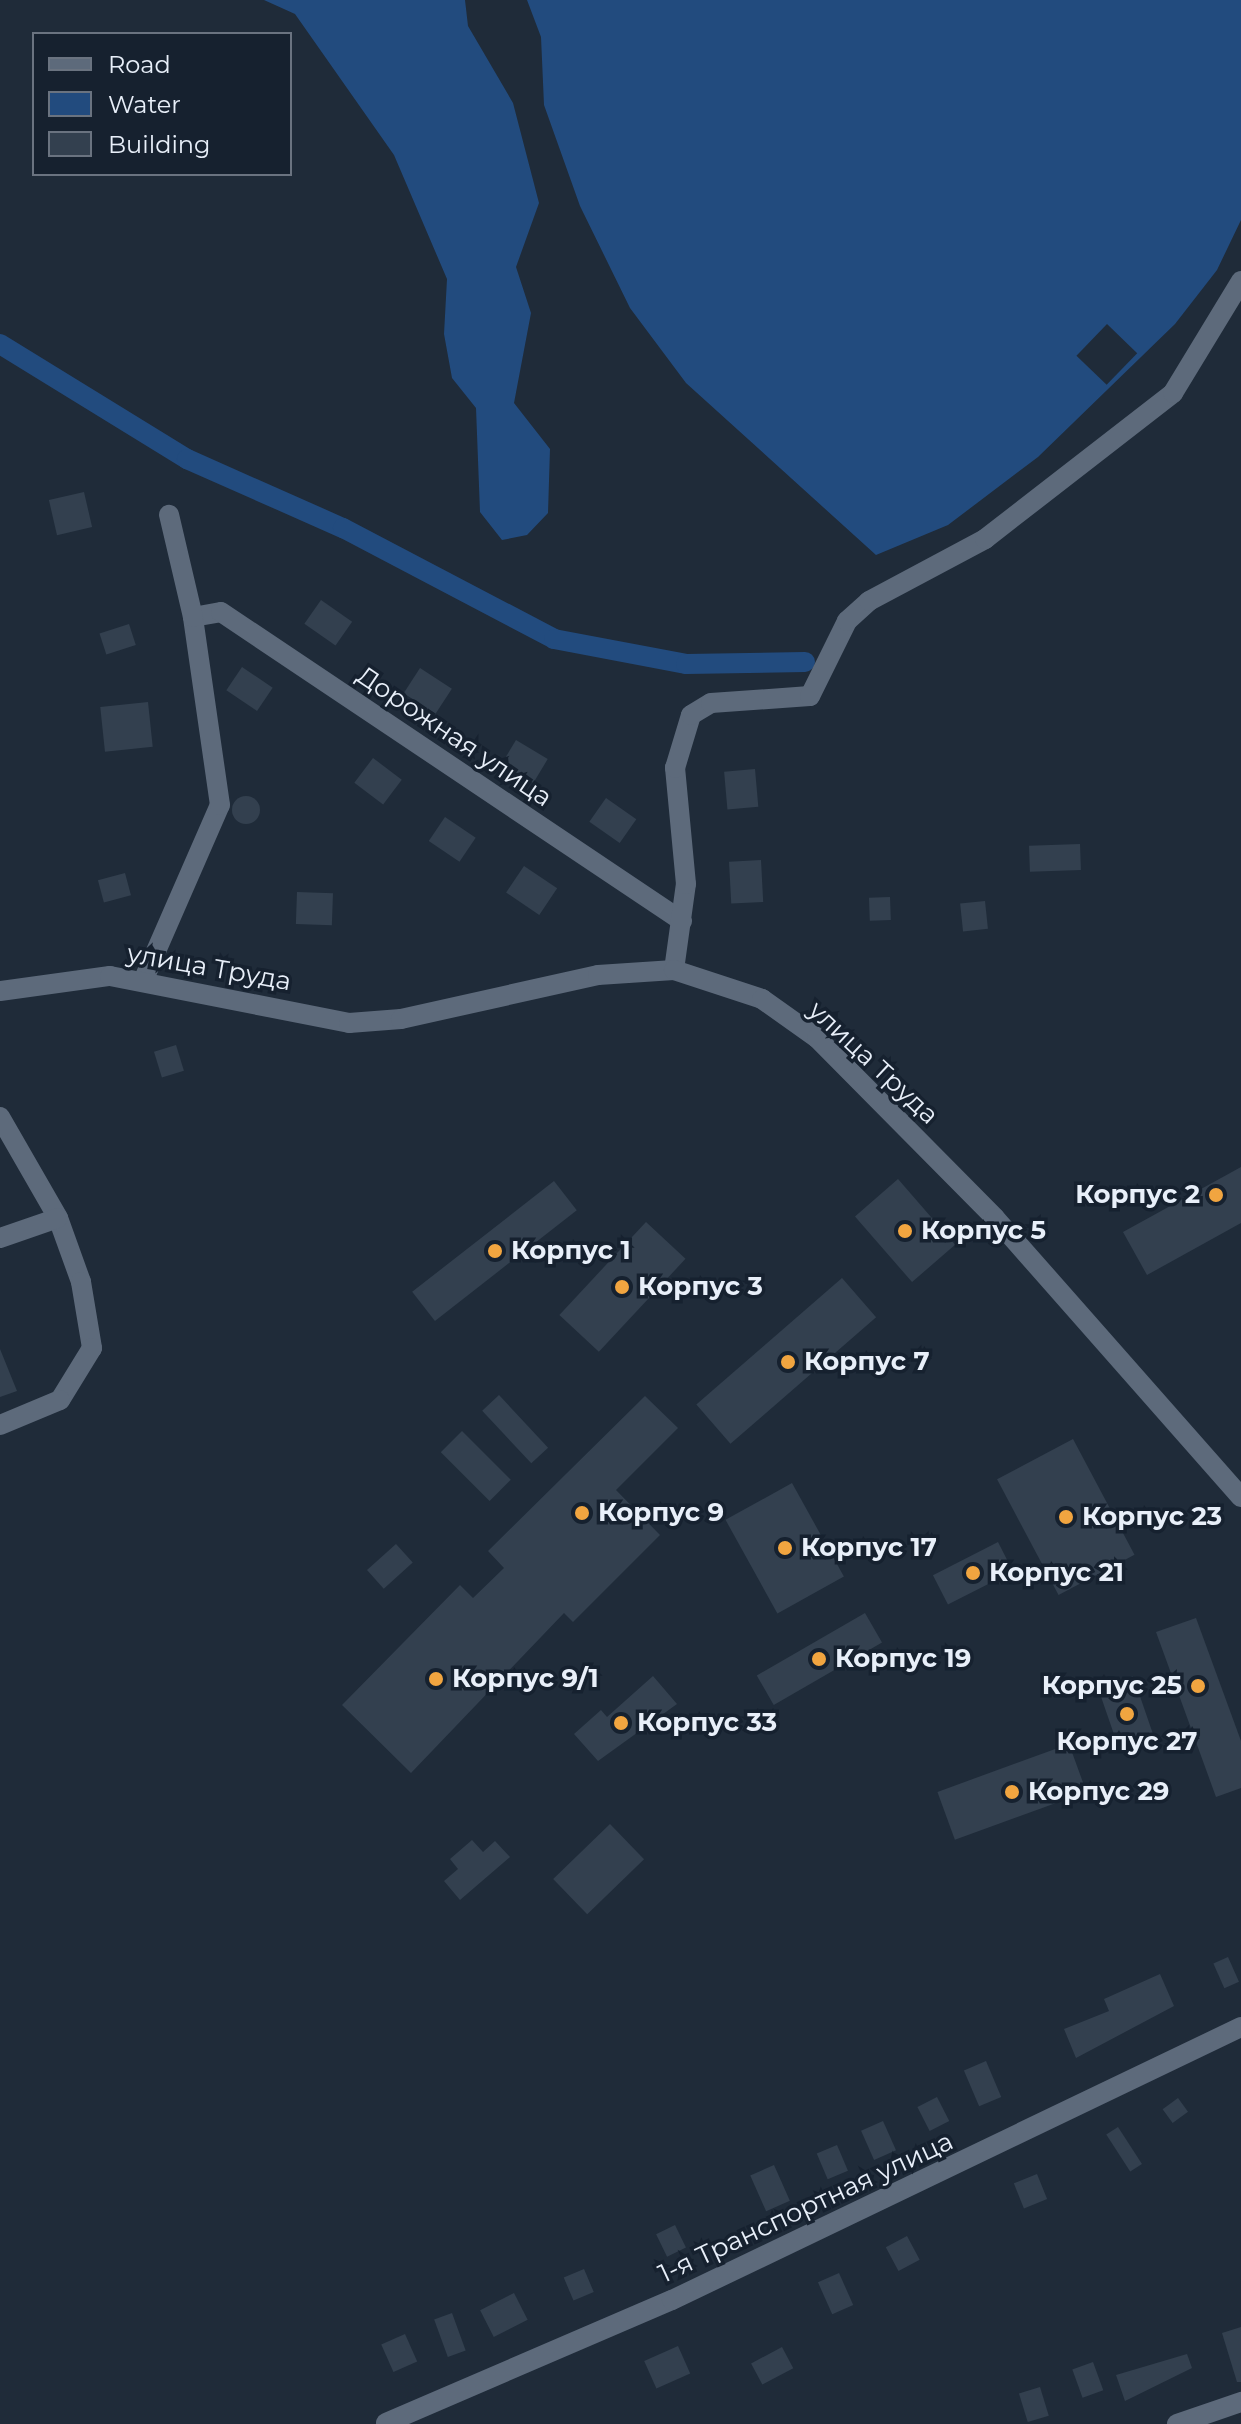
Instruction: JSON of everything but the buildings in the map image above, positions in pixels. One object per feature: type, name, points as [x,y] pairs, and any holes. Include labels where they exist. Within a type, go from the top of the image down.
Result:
[{"type":"street","points":[[674,970],[686,884],[675,768],[691,715],[711,703],[810,696],[847,621],[869,601],[985,539],[1173,393],[1241,281]]},
{"type":"street","points":[[143,981],[220,805],[193,617],[169,515]]},
{"type":"street","name":"Дорожная улица","points":[[193,617],[221,612],[682,921]]},
{"type":"street","name":"улица Труда","points":[[0,991],[110,976],[349,1023],[401,1019],[598,975],[674,970],[762,999],[817,1038],[995,1218],[1241,1497]]},
{"type":"street","points":[[0,1117],[58,1218],[81,1282],[92,1348],[60,1400],[0,1425]]},
{"type":"street","points":[[0,1238],[58,1218]]},
{"type":"street","name":"1-я Транспортная улица","points":[[386,2423],[672,2300],[1241,2027]]},
{"type":"street","points":[[1177,2424],[1241,2402]]},
{"type":"water","points":[[264,0],[465,0],[468,26],[513,103],[539,203],[516,267],[531,313],[514,403],[550,449],[548,513],[527,535],[502,540],[480,512],[476,408],[452,378],[444,334],[447,279],[394,155],[295,14]]},
{"type":"water","points":[[527,0],[1241,0],[1241,220],[1217,270],[1175,324],[1038,457],[948,525],[876,555],[686,383],[630,308],[580,206],[544,105],[541,37]]},
{"type":"pier","points":[[1107,324],[1137,353],[1107,385],[1076,356]]},
{"type":"waterway","points":[[0,344],[187,459],[343,528],[554,639],[686,664],[805,662]]},
{"type":"place","name":"Корпус 2","points":[[1216,1195]]},
{"type":"place","name":"Корпус 5","points":[[905,1231]]},
{"type":"place","name":"Корпус 1","points":[[495,1251]]},
{"type":"place","name":"Корпус 3","points":[[622,1287]]},
{"type":"place","name":"Корпус 7","points":[[788,1362]]},
{"type":"place","name":"Корпус 9","points":[[582,1513]]},
{"type":"place","name":"Корпус 23","points":[[1066,1517]]},
{"type":"place","name":"Корпус 17","points":[[785,1548]]},
{"type":"place","name":"Корпус 21","points":[[973,1573]]},
{"type":"place","name":"Корпус 19","points":[[819,1659]]},
{"type":"place","name":"Корпус 9/1","points":[[436,1679]]},
{"type":"place","name":"Корпус 25","points":[[1198,1686]]},
{"type":"place","name":"Корпус 27","points":[[1127,1714]]},
{"type":"place","name":"Корпус 33","points":[[621,1723]]},
{"type":"place","name":"Корпус 29","points":[[1012,1792]]}]
